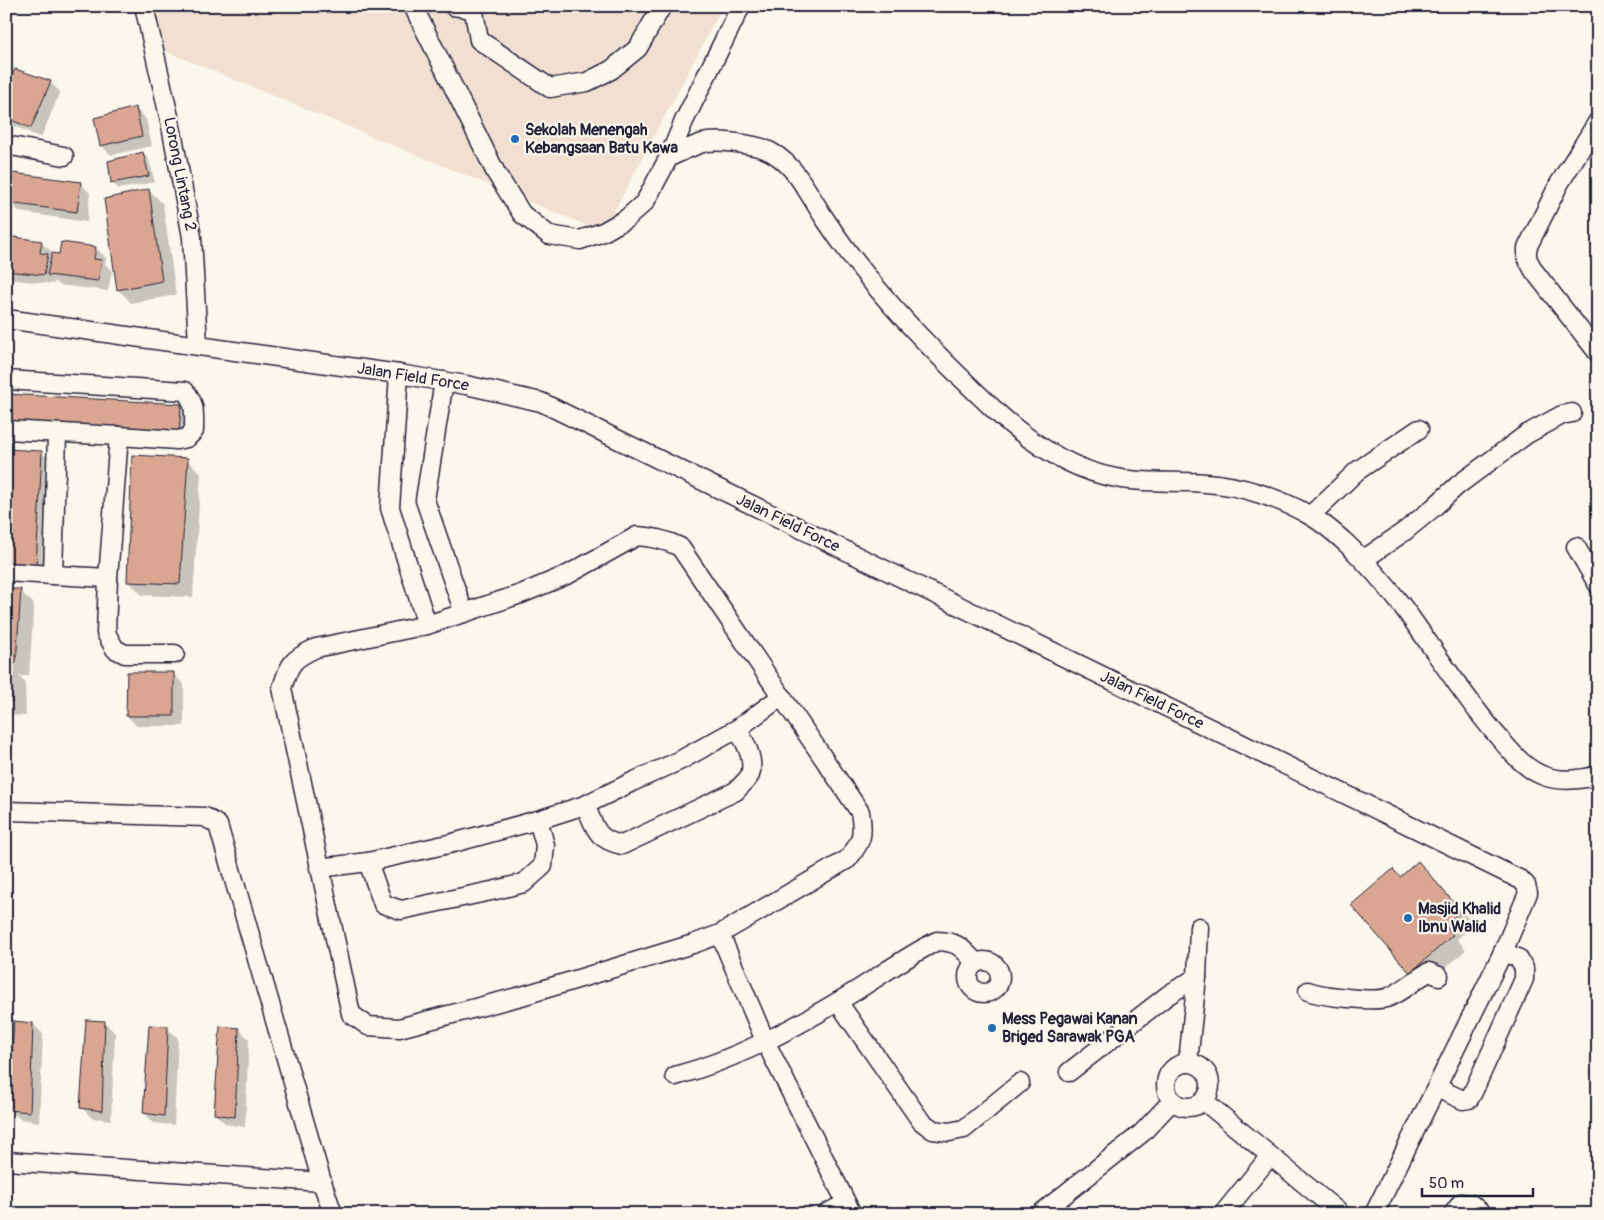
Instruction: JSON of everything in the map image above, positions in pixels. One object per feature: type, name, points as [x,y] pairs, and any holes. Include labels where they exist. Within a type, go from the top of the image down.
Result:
[{"type":"street","name":"Lorong Lintang 2","points":[[144,6],[170,121],[192,237],[198,345]]},
{"type":"street","points":[[422,6],[413,7],[496,173],[522,214],[549,235],[580,240],[603,232],[626,219],[645,202],[669,157],[684,121],[741,6]]},
{"type":"street","points":[[453,6],[474,8],[479,40],[550,88],[587,82],[611,70],[638,48],[662,6]]},
{"type":"street","points":[[1598,121],[1555,192],[1527,248],[1527,258],[1534,271],[1598,353]]},
{"type":"street","points":[[669,157],[704,142],[734,143],[764,148],[780,159],[801,181],[825,220],[869,278],[927,344],[1020,433],[1058,458],[1087,470],[1117,478],[1208,483],[1240,489],[1274,500],[1310,516],[1346,543],[1363,560],[1403,607],[1440,662],[1482,718],[1517,759],[1547,778],[1584,779],[1598,775]]},
{"type":"street","points":[[6,146],[64,156]]},
{"type":"street","name":"Jalan Field Force","points":[[6,319],[399,374],[541,402],[1521,880],[1526,886],[1528,893],[1503,952]]},
{"type":"street","points":[[399,374],[390,508],[427,625]]},
{"type":"street","points":[[6,380],[185,391],[191,398],[194,413],[194,431],[187,438],[177,440],[6,430]]},
{"type":"street","points":[[444,382],[425,500],[464,613]]},
{"type":"street","points":[[1363,560],[1405,531],[1458,485],[1527,434],[1562,415],[1572,412]]},
{"type":"street","points":[[1310,516],[1357,471],[1419,429]]},
{"type":"street","points":[[53,575],[57,434]]},
{"type":"street","points":[[119,436],[108,578],[106,633],[115,649],[125,654],[175,654]]},
{"type":"street","points":[[637,536],[652,537],[680,546],[860,812],[863,831],[858,846],[848,859],[720,934],[693,944],[516,997],[399,1028],[368,1026],[351,1014],[282,688],[289,666],[301,655],[316,648],[427,625],[521,594],[569,574],[637,536]]},
{"type":"street","points":[[1576,547],[1598,585]]},
{"type":"street","points":[[6,572],[108,578]]},
{"type":"street","points":[[319,868],[368,862],[453,843],[585,805],[679,762],[737,729],[782,696]]},
{"type":"street","points":[[585,805],[599,834],[609,842],[622,845],[736,790],[750,775],[751,760],[737,729]]},
{"type":"street","points":[[6,811],[205,817],[218,825],[322,1182],[334,1214]]},
{"type":"street","points":[[368,862],[382,904],[401,910],[515,886],[524,883],[542,866],[545,844],[538,820]]},
{"type":"street","points":[[1188,1062],[1197,977],[1199,927]]},
{"type":"street","points":[[720,934],[766,1043],[849,1208],[826,1214]]},
{"type":"street","points":[[675,1076],[703,1068],[766,1043],[838,1002],[937,941],[951,941],[957,944],[976,963]]},
{"type":"street","points":[[1374,1214],[1503,952],[1518,958],[1524,968],[1524,979],[1474,1092],[1469,1099],[1463,1100],[1437,1088]]},
{"type":"street","points":[[1308,990],[1316,994],[1361,999],[1387,998],[1429,972],[1439,976]]},
{"type":"street","points":[[1069,1072],[1168,995],[1197,977]]},
{"type":"street","points":[[838,1002],[921,1122],[933,1130],[949,1132],[964,1129],[1020,1083]]},
{"type":"street","points":[[1188,1062],[1197,1064],[1204,1069],[1209,1076],[1211,1084],[1209,1093],[1204,1101],[1197,1106],[1189,1108],[1180,1106],[1172,1101],[1166,1085],[1167,1076],[1172,1069],[1188,1062]]},
{"type":"street","points":[[1040,1214],[1142,1133],[1172,1101]]},
{"type":"street","points":[[1204,1101],[1340,1214]]},
{"type":"street","points":[[1223,1214],[1270,1156]]},
{"type":"street","points":[[6,1161],[322,1182]]},
{"type":"street","points":[[1453,1214],[1462,1203],[1470,1204],[1482,1214]]},
{"type":"shaded area","name":"Sekolah Menengah Kebangsaan Batu Kawa","points":[[134,6],[723,6],[603,232],[153,46]]},
{"type":"building","points":[[15,69],[51,81],[31,128],[6,118],[6,90]]},
{"type":"building","points":[[136,107],[142,136],[100,146],[94,118]]},
{"type":"building","points":[[143,152],[149,176],[111,183],[108,161]]},
{"type":"building","points":[[13,173],[81,182],[77,212],[8,203]]},
{"type":"building","points":[[149,189],[162,281],[117,290],[104,199]]},
{"type":"building","points":[[7,236],[42,241],[40,253],[48,254],[44,275],[6,271]]},
{"type":"building","points":[[61,242],[96,247],[94,259],[102,260],[98,281],[47,275],[52,253],[59,254]]},
{"type":"building","points":[[6,394],[181,404],[179,434],[6,423]]},
{"type":"building","points":[[6,449],[42,451],[36,567],[6,565]]},
{"type":"building","points":[[132,455],[188,458],[180,584],[127,582]]},
{"type":"building","points":[[6,589],[21,589],[16,663],[6,663]]},
{"type":"building","points":[[6,667],[12,667],[12,702],[6,702]]},
{"type":"building","points":[[127,672],[174,672],[174,716],[126,716]]},
{"type":"building","name":"Masjid Khalid Ibnu Walid","points":[[1418,861],[1461,911],[1445,925],[1453,935],[1410,973],[1351,905],[1393,869],[1400,877]]},
{"type":"building","points":[[86,1020],[105,1021],[102,1111],[80,1108]]},
{"type":"building","points":[[14,1021],[33,1023],[30,1112],[8,1110]]},
{"type":"building","points":[[149,1025],[168,1026],[164,1116],[143,1113]]},
{"type":"building","points":[[220,1026],[239,1028],[235,1117],[214,1114]]},
{"type":"place","name":"Sekolah Menengah Kebangsaan Batu Kawa","points":[[515,139]]},
{"type":"place","name":"Masjid Khalid Ibnu Walid","points":[[1408,918]]},
{"type":"place","name":"Mess Pegawai Kanan Briged Sarawak PGA","points":[[992,1028]]}]
